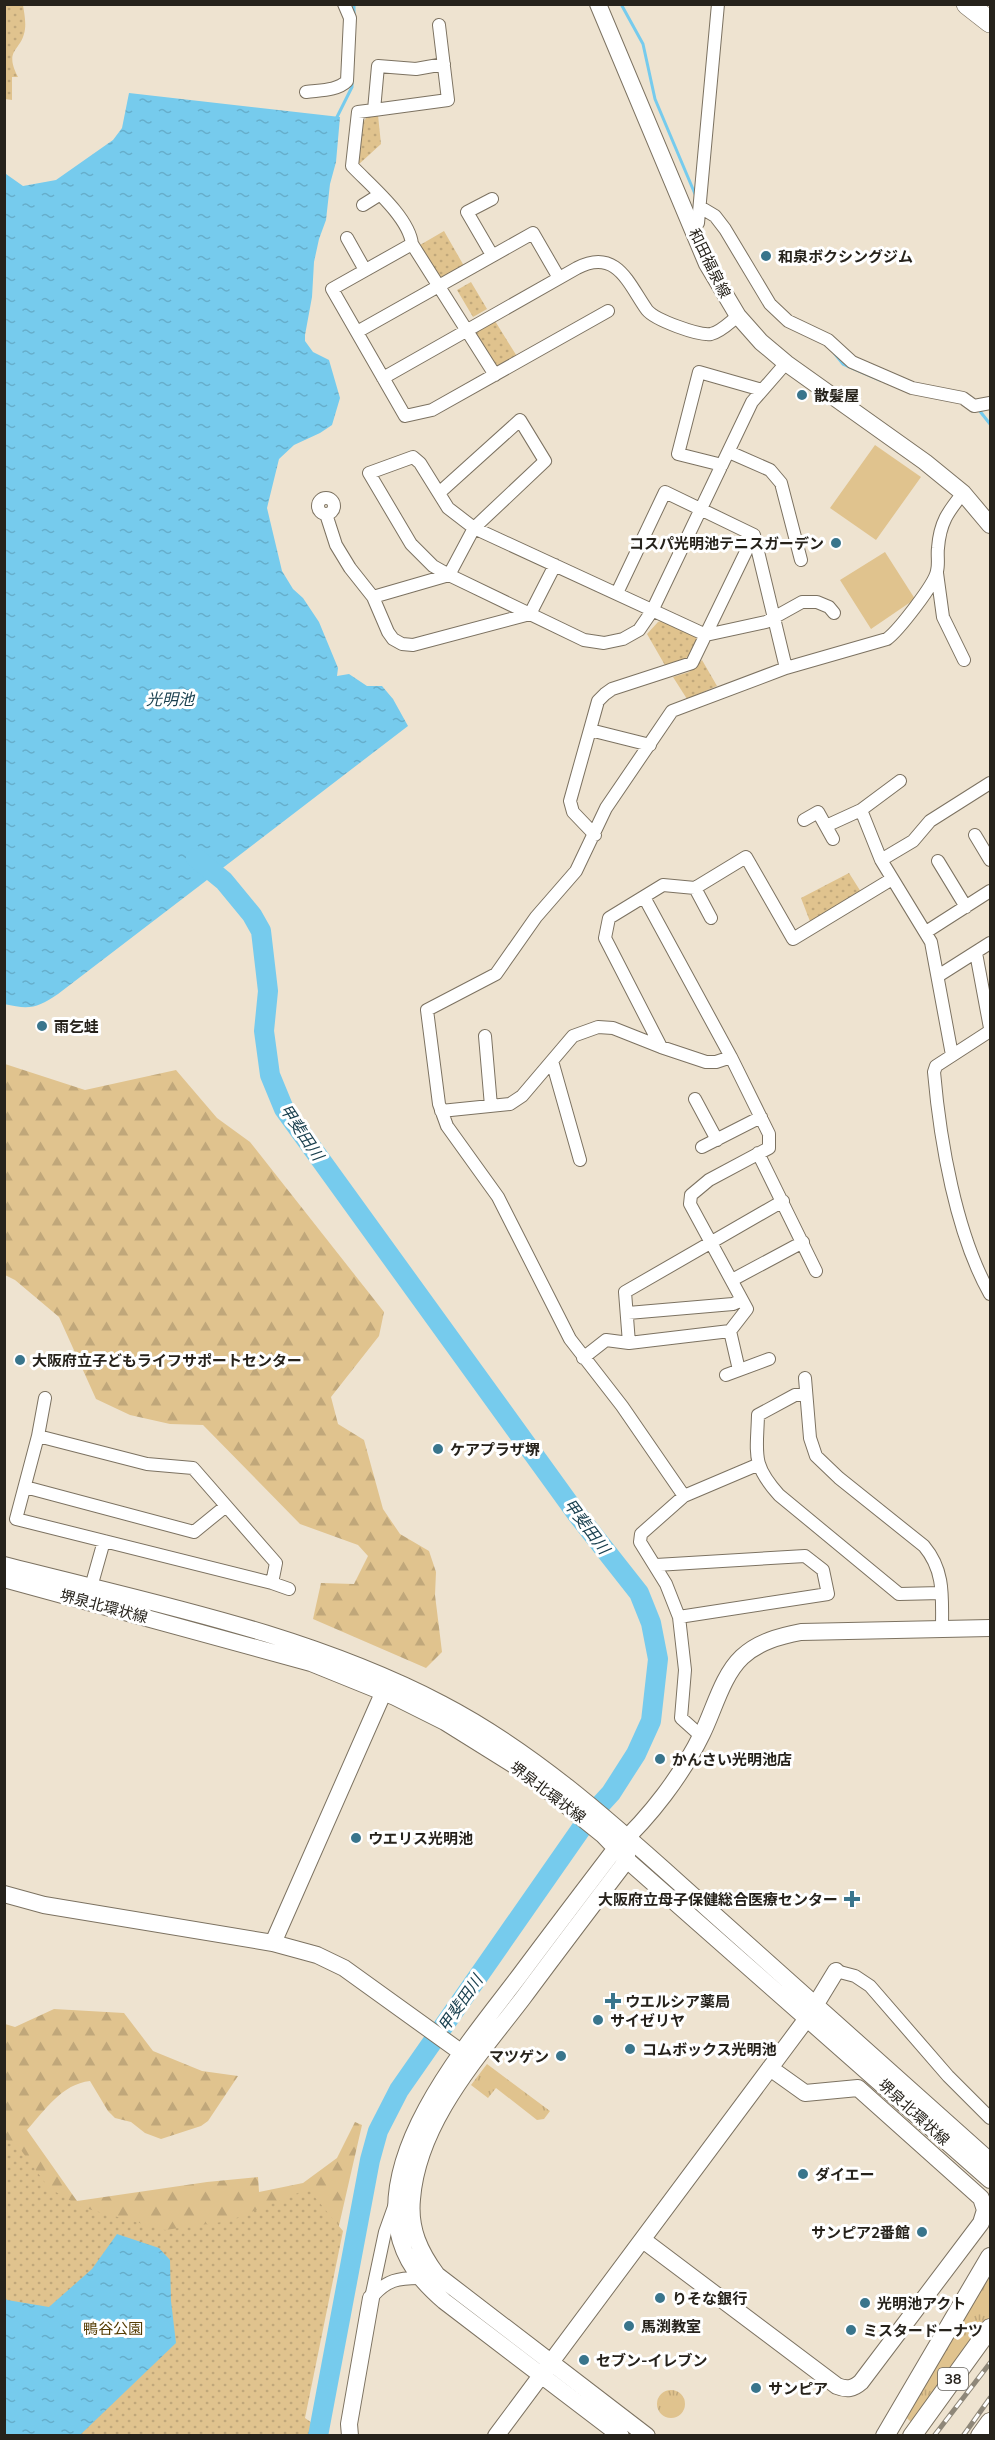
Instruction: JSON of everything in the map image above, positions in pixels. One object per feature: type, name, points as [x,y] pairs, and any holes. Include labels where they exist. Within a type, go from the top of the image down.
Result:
[{"type":"highway","points":[[967,4],[990,19]]},
{"type":"main road","points":[[885,2436],[990,2257]]},
{"type":"main road","name":"38","points":[[914,2433],[990,2328]]},
{"type":"main road","points":[[980,2436],[990,2422]]},
{"type":"street","points":[[306,92],[331,89],[342,86],[347,81],[350,18],[344,4]]},
{"type":"street","name":"和田福泉線","points":[[598,4],[707,264],[738,316],[761,342],[786,363],[925,462],[963,494],[990,525]]},
{"type":"street","points":[[693,230],[698,224],[700,207],[718,4]]},
{"type":"street","points":[[439,25],[448,100],[358,112],[352,166],[403,221],[411,235],[412,244],[495,375]]},
{"type":"street","points":[[374,110],[378,66],[416,69],[444,64]]},
{"type":"street","points":[[363,205],[379,195]]},
{"type":"street","points":[[492,199],[465,208],[492,255]]},
{"type":"street","points":[[700,207],[715,216],[770,304],[788,321],[828,340],[852,362],[912,388],[963,398],[974,406],[985,409],[990,415]]},
{"type":"street","points":[[357,332],[533,233],[559,278]]},
{"type":"street","points":[[412,244],[332,289],[405,416],[432,410],[495,375],[544,353],[595,324],[608,311]]},
{"type":"street","points":[[347,246],[365,270]]},
{"type":"street","points":[[383,378],[583,265],[605,263],[625,274],[647,310],[656,318],[708,334],[717,332],[738,316]]},
{"type":"street","points":[[786,363],[752,402],[729,452],[652,611],[646,621],[630,635],[613,642],[584,640],[433,566],[411,544],[369,473],[412,457],[420,463],[448,508],[474,528],[652,611],[706,635],[766,622],[802,602],[810,601],[829,607],[834,613]]},
{"type":"street","points":[[722,465],[678,454],[699,372],[762,390]]},
{"type":"street","points":[[974,406],[990,403]]},
{"type":"street","points":[[373,597],[449,575],[455,568],[474,528],[545,461],[520,420],[439,493]]},
{"type":"street","points":[[729,452],[770,470],[781,483],[801,560]]},
{"type":"street","points":[[616,593],[665,492],[754,535],[786,668]]},
{"type":"street","points":[[963,494],[943,519],[937,550],[937,573],[943,617],[964,660]]},
{"type":"street","points":[[326,514],[331,534],[342,557],[373,597],[388,633],[402,644],[413,645],[530,614],[555,565]]},
{"type":"street","points":[[595,835],[573,812],[570,801],[598,701],[612,689],[692,663],[754,535]]},
{"type":"street","points":[[684,1496],[622,1406],[583,1358],[554,1310],[498,1197],[447,1126],[441,1111],[427,1010],[496,974],[536,917],[576,871],[606,808],[672,711],[786,668],[887,639],[905,621],[937,573]]},
{"type":"street","points":[[590,730],[650,745]]},
{"type":"street","points":[[826,826],[861,810],[891,783]]},
{"type":"street","points":[[881,860],[913,841],[930,821],[990,783]]},
{"type":"street","points":[[861,810],[881,860],[931,942],[952,1055]]},
{"type":"street","points":[[804,820],[818,812],[833,839]]},
{"type":"street","points":[[975,835],[990,860]]},
{"type":"street","points":[[661,1047],[605,938],[609,918],[663,885],[695,888],[746,857],[793,939],[892,879]]},
{"type":"street","points":[[938,861],[966,907]]},
{"type":"street","points":[[695,888],[711,918]]},
{"type":"street","points":[[926,932],[990,891]]},
{"type":"street","points":[[583,1358],[606,1340],[629,1343],[730,1331],[747,1309],[690,1204],[691,1195],[709,1180],[769,1148],[769,1134],[644,897]]},
{"type":"street","points":[[938,976],[990,943]]},
{"type":"street","points":[[975,953],[990,1029],[936,1066],[934,1072],[958,1213],[979,1275],[990,1294]]},
{"type":"street","points":[[441,1111],[510,1104],[522,1096],[573,1036],[598,1027],[613,1028],[706,1062],[716,1062],[730,1057]]},
{"type":"street","points":[[485,1036],[491,1106]]},
{"type":"street","points":[[552,1061],[580,1160]]},
{"type":"street","points":[[695,1099],[717,1140]]},
{"type":"street","points":[[702,1147],[760,1117]]},
{"type":"street","points":[[758,1153],[816,1270]]},
{"type":"street","points":[[629,1343],[625,1292],[783,1201]]},
{"type":"street","points":[[732,1280],[803,1242]]},
{"type":"street","points":[[628,1313],[733,1304],[742,1300]]},
{"type":"street","points":[[730,1331],[739,1370]]},
{"type":"street","points":[[726,1375],[768,1359]]},
{"type":"street","points":[[805,1378],[810,1438],[816,1456],[839,1478],[924,1546],[934,1558],[940,1572],[942,1629]]},
{"type":"street","points":[[806,1394],[795,1395],[758,1415],[757,1465],[779,1495],[898,1594],[941,1593]]},
{"type":"street","points":[[45,1398],[38,1436],[16,1519],[289,1589]]},
{"type":"street","points":[[38,1436],[147,1464],[193,1468],[276,1563],[272,1583]]},
{"type":"street","points":[[701,1736],[681,1718],[685,1670],[678,1617],[666,1584],[640,1542],[641,1534],[684,1496],[757,1465]]},
{"type":"street","points":[[25,1487],[194,1532],[226,1506]]},
{"type":"street","points":[[91,1587],[104,1541]]},
{"type":"street","points":[[656,1565],[805,1556],[824,1570],[828,1594],[678,1617]]},
{"type":"street","name":"堺泉北環状線","points":[[4,1565],[256,1631],[330,1654],[387,1686],[480,1726],[543,1768],[624,1848],[812,2012],[990,2161]]},
{"type":"street","name":"堺泉北環状線","points":[[4,1579],[248,1644],[387,1686]]},
{"type":"street","points":[[350,2436],[349,2424],[385,2232],[408,2153],[425,2109],[463,2053],[624,1848],[686,1763],[734,1665],[743,1656],[770,1640],[801,1632],[990,1628]]},
{"type":"street","points":[[273,1943],[387,1686]]},
{"type":"street","points":[[4,1894],[44,1905],[273,1943],[317,1955],[344,1968],[463,2053]]},
{"type":"street","points":[[496,2436],[812,2012],[836,1971],[855,1976],[870,1986],[948,2076],[990,2118]]},
{"type":"street","name":"堺泉北環状線","points":[[812,2012],[990,2180]]},
{"type":"street","points":[[463,2053],[446,2104],[429,2137],[418,2167],[412,2199],[414,2233],[424,2257],[437,2275],[647,2436]]},
{"type":"street","points":[[643,2240],[837,2386],[846,2390],[855,2388],[861,2382],[981,2223],[985,2210],[981,2198],[858,2088],[805,2093],[770,2068]]},
{"type":"street","points":[[397,2197],[398,2228],[402,2245],[419,2278],[444,2301],[617,2434]]},
{"type":"street","points":[[371,2298],[384,2284],[419,2278]]},
{"type":"green space","points":[[5,4],[23,5],[25,20],[23,36],[12,60],[18,77],[12,77],[12,100],[5,99]]},
{"type":"green space","points":[[378,115],[381,144],[358,165],[363,122],[367,117]]},
{"type":"green space","points":[[444,231],[464,266],[444,278],[439,277],[420,245]]},
{"type":"green space","points":[[471,282],[487,309],[473,317],[457,290]]},
{"type":"green space","points":[[495,321],[518,358],[499,369],[495,367],[475,336],[476,332]]},
{"type":"green space","points":[[875,445],[921,477],[876,540],[830,508]]},
{"type":"green space","points":[[885,552],[915,599],[871,629],[840,580]]},
{"type":"green space","points":[[663,620],[696,637],[697,640],[686,658],[666,667],[647,634]]},
{"type":"green space","points":[[702,660],[717,686],[687,699],[673,677],[689,672]]},
{"type":"green space","points":[[849,873],[861,892],[811,924],[801,898]]},
{"type":"green space","points":[[5,1064],[85,1090],[176,1070],[217,1118],[250,1142],[384,1312],[379,1336],[331,1397],[338,1424],[364,1440],[383,1509],[400,1534],[429,1551],[436,1572],[435,1595],[442,1652],[426,1668],[313,1619],[321,1583],[354,1584],[368,1556],[358,1545],[300,1524],[203,1425],[170,1424],[130,1415],[96,1399],[59,1317],[15,1280],[5,1275]]},
{"type":"green space","name":"鴨谷公園","points":[[54,2009],[124,2013],[153,2051],[202,2071],[238,2076],[208,2121],[201,2126],[161,2139],[145,2133],[131,2122],[115,2118],[108,2111],[90,2081],[71,2087],[55,2099],[27,2130],[77,2201],[258,2177],[259,2192],[303,2183],[337,2158],[355,2122],[362,2125],[291,2435],[5,2297],[5,2024],[15,2027]]},
{"type":"green space","points":[[487,2064],[550,2111],[544,2119],[537,2120],[496,2088],[488,2098],[471,2085]]},
{"type":"green space","name":"鴨谷公園","points":[[4,2140],[15,2142],[49,2188],[81,2207],[165,2230],[229,2221],[308,2189],[343,2231],[305,2418],[329,2435],[5,2435]]},
{"type":"green space","points":[[990,2270],[990,2316],[912,2423],[907,2418]]},
{"type":"green space","points":[[671,2390],[681,2394],[685,2404],[681,2414],[671,2418],[661,2414],[657,2404],[661,2394]]},
{"type":"water","name":"光明池","points":[[129,93],[340,117],[336,162],[330,184],[326,220],[314,262],[312,297],[305,341],[313,352],[329,360],[340,398],[332,425],[294,445],[279,459],[267,508],[282,571],[319,622],[338,668],[337,676],[349,674],[367,686],[382,686],[393,699],[408,726],[58,994],[39,1005],[20,1007],[4,1004],[5,170],[6,174],[23,186],[56,180],[113,140],[122,128]]},
{"type":"water","points":[[117,2234],[159,2248],[170,2260],[171,2301],[176,2343],[80,2435],[5,2435],[5,2297],[7,2300],[49,2307],[92,2269]]},
{"type":"waterway","points":[[354,4],[354,15]]},
{"type":"waterway","points":[[621,4],[643,44],[655,99],[695,194]]},
{"type":"waterway","points":[[336,119],[352,87],[352,82]]},
{"type":"waterway","points":[[835,354],[843,364],[880,380]]},
{"type":"waterway","points":[[979,410],[990,424]]},
{"type":"waterway","name":"甲斐田川","points":[[196,858],[224,881],[252,915],[261,931],[268,991],[264,1031],[270,1075],[284,1109],[576,1513],[639,1593],[651,1623],[658,1659],[651,1721],[636,1754],[611,1793],[590,1816],[399,2090],[378,2131],[370,2160],[318,2436]]},
{"type":"railway","points":[[934,2436],[990,2363]]},
{"type":"railway","points":[[963,2436],[990,2398]]},
{"type":"place","name":"和泉ボクシングジム","points":[[766,256]]},
{"type":"place","name":"散髪屋","points":[[802,395]]},
{"type":"place","name":"コスパ光明池テニスガーデン","points":[[836,543]]},
{"type":"place","name":"雨乞蛙","points":[[42,1026]]},
{"type":"place","name":"大阪府立子どもライフサポートセンター","points":[[20,1360]]},
{"type":"place","name":"ケアプラザ堺","points":[[438,1449]]},
{"type":"place","name":"かんさい光明池店","points":[[660,1759]]},
{"type":"place","name":"ウエリス光明池","points":[[356,1838]]},
{"type":"place","name":"大阪府立母子保健総合医療センター","points":[[852,1899]]},
{"type":"place","name":"ウエルシア薬局","points":[[613,2001]]},
{"type":"place","name":"サイゼリヤ","points":[[598,2020]]},
{"type":"place","name":"コムボックス光明池","points":[[630,2049]]},
{"type":"place","name":"マツゲン","points":[[561,2056]]},
{"type":"place","name":"ダイエー","points":[[803,2174]]},
{"type":"place","name":"サンピア2番館","points":[[922,2232]]},
{"type":"place","name":"りそな銀行","points":[[660,2298]]},
{"type":"place","name":"光明池アクト","points":[[865,2303]]},
{"type":"place","name":"馬渕教室","points":[[629,2326]]},
{"type":"place","name":"ミスタードーナツ","points":[[851,2330]]},
{"type":"place","name":"セブン-イレブン","points":[[584,2360]]},
{"type":"place","name":"サンピア","points":[[756,2388]]}]
